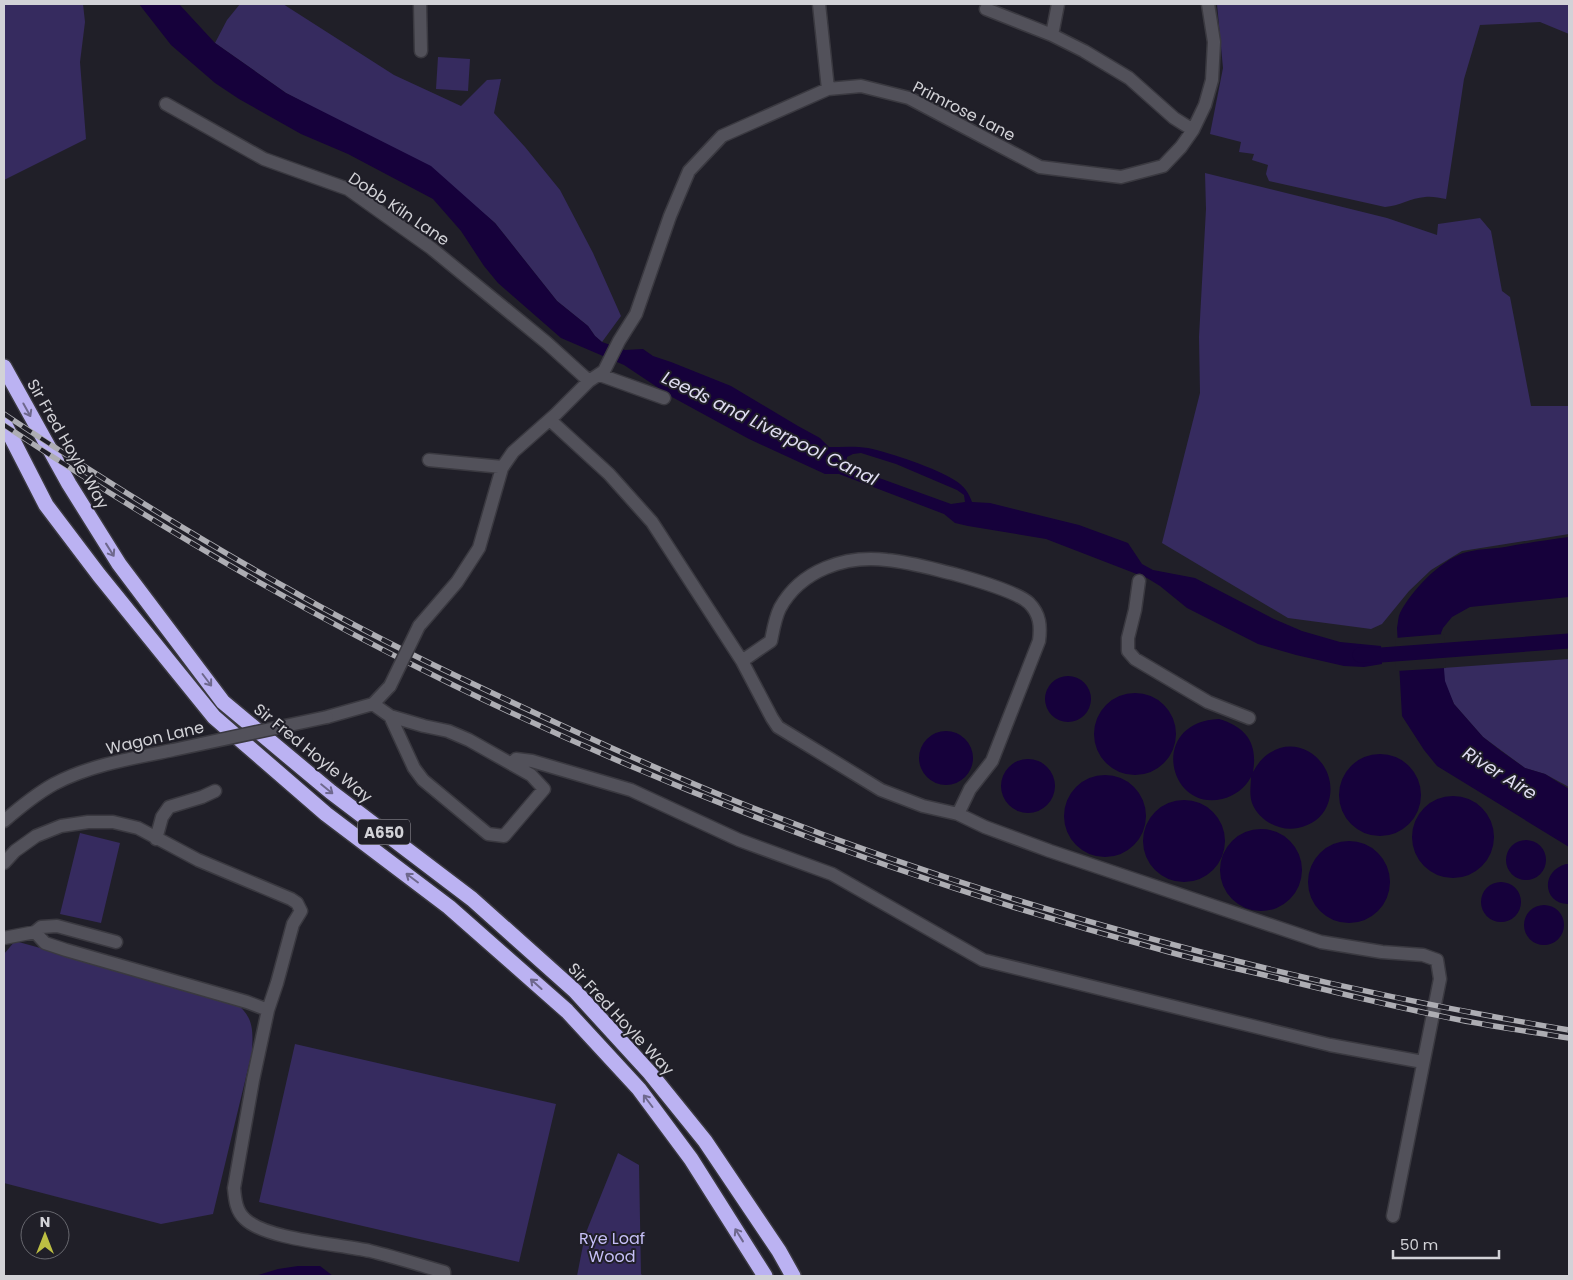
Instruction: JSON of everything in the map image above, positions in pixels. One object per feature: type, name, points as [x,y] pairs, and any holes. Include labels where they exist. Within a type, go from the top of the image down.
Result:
[{"type":"highway","name":"Sir Fred Hoyle Way","points":[[4,367],[69,484],[119,564],[224,702],[331,792],[472,899],[576,991],[650,1073],[705,1141],[779,1251],[793,1276]]},
{"type":"highway","name":"A650","points":[[4,423],[46,505],[99,575],[214,717],[326,814],[449,907],[567,1011],[639,1089],[691,1159],[765,1276]]},
{"type":"street","points":[[420,4],[422,51]]},
{"type":"street","points":[[819,4],[828,89]]},
{"type":"street","points":[[1052,35],[1058,4]]},
{"type":"street","name":"Primrose Lane","points":[[502,467],[513,452],[598,375],[636,314],[670,216],[689,171],[722,136],[828,89],[860,86],[909,98],[1021,159],[1040,167],[1121,177],[1163,166],[1182,147],[1206,105],[1212,80],[1214,42],[1208,4]]},
{"type":"street","points":[[986,9],[1052,35],[1084,51],[1129,78],[1174,118],[1193,130]]},
{"type":"street","name":"Dobb Kiln Lane","points":[[166,104],[264,159],[348,189],[431,248],[547,343],[598,375]]},
{"type":"street","points":[[598,375],[664,398]]},
{"type":"street","points":[[550,420],[609,474],[652,522],[742,661],[778,727],[881,790],[923,806],[958,814],[985,827],[1050,851],[1321,942],[1382,952],[1423,955],[1437,960],[1440,979],[1393,1216]]},
{"type":"street","points":[[390,716],[414,768],[424,780],[488,834],[504,836],[544,789],[531,775],[469,740],[448,731],[390,716],[373,704],[390,686],[419,626],[456,582],[479,548],[502,467],[429,460]]},
{"type":"street","points":[[742,661],[771,641],[779,610],[791,592],[804,580],[824,568],[854,560],[887,560],[979,580],[1020,597],[1029,603],[1038,616],[1041,626],[1039,641],[992,760],[970,789],[958,814]]},
{"type":"street","points":[[1139,581],[1135,610],[1128,638],[1128,651],[1135,659],[1208,702],[1249,718]]},
{"type":"street","name":"Wagon Lane","points":[[4,821],[54,784],[85,771],[126,760],[327,717],[373,704]]},
{"type":"street","points":[[512,764],[516,759],[532,760],[631,790],[738,840],[832,874],[983,960],[1330,1045],[1423,1062]]},
{"type":"street","points":[[156,839],[162,818],[169,807],[202,797],[215,790]]},
{"type":"street","points":[[4,863],[15,851],[36,836],[61,826],[88,822],[113,822],[138,828],[198,860],[291,899],[300,907],[301,910],[292,924],[268,1010],[253,1080],[234,1188],[235,1203],[244,1219],[258,1228],[298,1239],[370,1251],[444,1274]]},
{"type":"street","points":[[4,938],[35,932],[41,927],[57,926],[116,942]]},
{"type":"street","points":[[35,932],[45,943],[247,1002],[268,1010]]},
{"type":"green space","points":[[4,4],[83,4],[85,22],[80,62],[86,139],[4,180]]},
{"type":"green space","points":[[240,4],[283,4],[394,75],[461,106],[487,80],[501,79],[494,113],[560,190],[593,253],[621,316],[602,342],[588,326],[557,301],[495,223],[475,206],[318,110],[286,93],[215,43],[227,20]]},
{"type":"green space","points":[[1217,4],[1569,4],[1569,34],[1540,22],[1480,25],[1464,79],[1446,199],[1420,198],[1385,207],[1269,181],[1266,174],[1268,165],[1252,160],[1254,154],[1239,152],[1241,142],[1210,134],[1223,68]]},
{"type":"green space","points":[[438,57],[470,59],[468,91],[436,89]]},
{"type":"green space","points":[[1205,173],[1387,218],[1437,235],[1438,224],[1480,218],[1491,231],[1502,291],[1510,297],[1531,406],[1569,406],[1569,534],[1462,551],[1431,570],[1409,591],[1382,624],[1371,629],[1288,618],[1162,543],[1200,393],[1199,337],[1206,209]]},
{"type":"green space","points":[[1569,659],[1569,787],[1545,774],[1525,768],[1483,737],[1454,704],[1444,682],[1443,668]]},
{"type":"green space","points":[[80,833],[120,843],[101,923],[60,914]]},
{"type":"green space","points":[[15,941],[235,1002],[246,1013],[252,1030],[252,1052],[213,1214],[161,1224],[4,1183],[4,954]]},
{"type":"green space","points":[[295,1044],[556,1104],[519,1262],[259,1202]]},
{"type":"green space","name":"Rye Loaf Wood","points":[[618,1153],[639,1165],[641,1274],[643,1276],[577,1276],[585,1235]]},
{"type":"water","points":[[139,4],[179,4],[215,43],[286,93],[431,166],[495,223],[557,301],[588,326],[602,342],[625,350],[643,349],[653,356],[731,386],[820,438],[829,447],[868,448],[889,453],[937,471],[956,481],[966,490],[972,502],[990,503],[1079,525],[1128,543],[1142,564],[1153,570],[1195,578],[1274,619],[1302,631],[1340,642],[1381,646],[1382,664],[1364,667],[1344,666],[1258,644],[1187,608],[1147,578],[1046,539],[955,523],[944,514],[839,474],[825,474],[749,439],[672,397],[624,365],[561,338],[498,283],[484,266],[461,231],[433,199],[348,154],[301,134],[239,99],[215,83],[171,45]],"holes":[[[861,453],[896,464],[957,490],[964,495],[965,502],[951,504],[846,466],[847,457]]]},
{"type":"water","name":"River Aire","points":[[1569,537],[1569,597],[1470,607],[1452,617],[1441,633],[1445,681],[1454,704],[1483,737],[1501,751],[1525,768],[1545,774],[1569,789],[1569,847],[1437,766],[1424,750],[1402,716],[1397,628],[1400,613],[1411,595],[1436,570],[1454,557],[1473,551]]},
{"type":"water","points":[[1068,676],[1081,680],[1087,686],[1091,699],[1087,712],[1081,718],[1068,722],[1055,718],[1049,712],[1045,699],[1049,686],[1055,680]]},
{"type":"water","points":[[1135,693],[1151,696],[1164,705],[1173,718],[1176,734],[1173,750],[1164,763],[1151,772],[1135,775],[1119,772],[1106,763],[1097,750],[1094,734],[1097,718],[1106,705],[1119,696]]},
{"type":"water","points":[[1219,719],[1236,727],[1248,738],[1254,753],[1253,772],[1259,762],[1268,754],[1281,748],[1293,747],[1305,750],[1316,757],[1324,767],[1329,778],[1330,792],[1327,806],[1319,817],[1312,823],[1298,828],[1277,827],[1271,824],[1260,815],[1252,803],[1250,793],[1251,777],[1239,791],[1222,799],[1203,799],[1189,792],[1179,780],[1174,765],[1175,749],[1182,735],[1197,724]]},
{"type":"water","points":[[941,731],[951,731],[961,735],[969,743],[973,758],[969,773],[961,781],[951,785],[941,785],[931,781],[923,773],[919,763],[919,753],[923,743],[931,735]]},
{"type":"water","points":[[1380,754],[1396,757],[1409,766],[1418,779],[1421,795],[1418,811],[1409,824],[1396,833],[1380,836],[1364,833],[1351,824],[1342,811],[1339,795],[1342,779],[1351,766],[1364,757]]},
{"type":"water","points":[[1023,759],[1033,759],[1043,763],[1051,771],[1055,786],[1051,801],[1043,809],[1033,813],[1023,813],[1013,809],[1005,801],[1001,791],[1001,781],[1005,771],[1013,763]]},
{"type":"water","points":[[1105,775],[1121,778],[1134,787],[1143,800],[1146,816],[1143,832],[1134,845],[1121,854],[1105,857],[1089,854],[1076,845],[1067,832],[1064,816],[1067,800],[1076,787],[1089,778]]},
{"type":"water","points":[[1453,796],[1469,799],[1482,808],[1491,821],[1494,837],[1491,853],[1482,866],[1469,875],[1453,878],[1437,875],[1424,866],[1415,853],[1412,837],[1415,821],[1424,808],[1437,799]]},
{"type":"water","points":[[1184,800],[1200,803],[1213,812],[1222,825],[1225,841],[1222,857],[1213,870],[1200,879],[1184,882],[1168,879],[1155,870],[1146,857],[1143,841],[1146,825],[1155,812],[1168,803]]},
{"type":"water","points":[[1261,829],[1277,832],[1290,841],[1299,854],[1302,870],[1299,886],[1290,899],[1277,908],[1261,911],[1245,908],[1232,899],[1223,886],[1220,870],[1223,854],[1232,841],[1245,832]]},
{"type":"water","points":[[1530,840],[1537,843],[1543,849],[1546,860],[1545,868],[1537,877],[1530,880],[1522,880],[1515,877],[1507,868],[1506,856],[1509,849],[1518,841]]},
{"type":"water","points":[[1349,841],[1365,844],[1378,853],[1387,866],[1390,882],[1387,898],[1378,911],[1365,920],[1349,923],[1333,920],[1320,911],[1311,898],[1308,882],[1311,866],[1320,853],[1333,844]]},
{"type":"water","points":[[1569,864],[1569,904],[1561,903],[1554,899],[1548,887],[1548,880],[1552,874],[1557,868]]},
{"type":"water","points":[[1505,882],[1512,885],[1518,891],[1521,902],[1520,910],[1512,919],[1505,922],[1497,922],[1490,919],[1482,910],[1481,898],[1484,891],[1493,883]]},
{"type":"water","points":[[1548,905],[1555,908],[1561,914],[1564,925],[1563,933],[1555,942],[1548,945],[1540,945],[1533,942],[1525,933],[1524,921],[1527,914],[1536,906]]},
{"type":"water","points":[[298,1266],[320,1266],[333,1276],[255,1276],[278,1269]]},
{"type":"pier","points":[[1444,634],[1446,668],[1396,671],[1395,638]]},
{"type":"waterway","name":"Leeds and Liverpool Canal","points":[[1360,655],[1569,641]]},
{"type":"railway","points":[[4,414],[108,482],[179,525],[251,568],[354,625],[561,725],[733,800],[834,839],[937,874],[1145,937],[1356,989],[1462,1011],[1569,1030]]},
{"type":"railway","points":[[4,425],[168,529],[337,626],[453,685],[538,725],[625,764],[713,800],[890,867],[980,897],[1176,954],[1346,995],[1474,1023],[1569,1038]]}]
